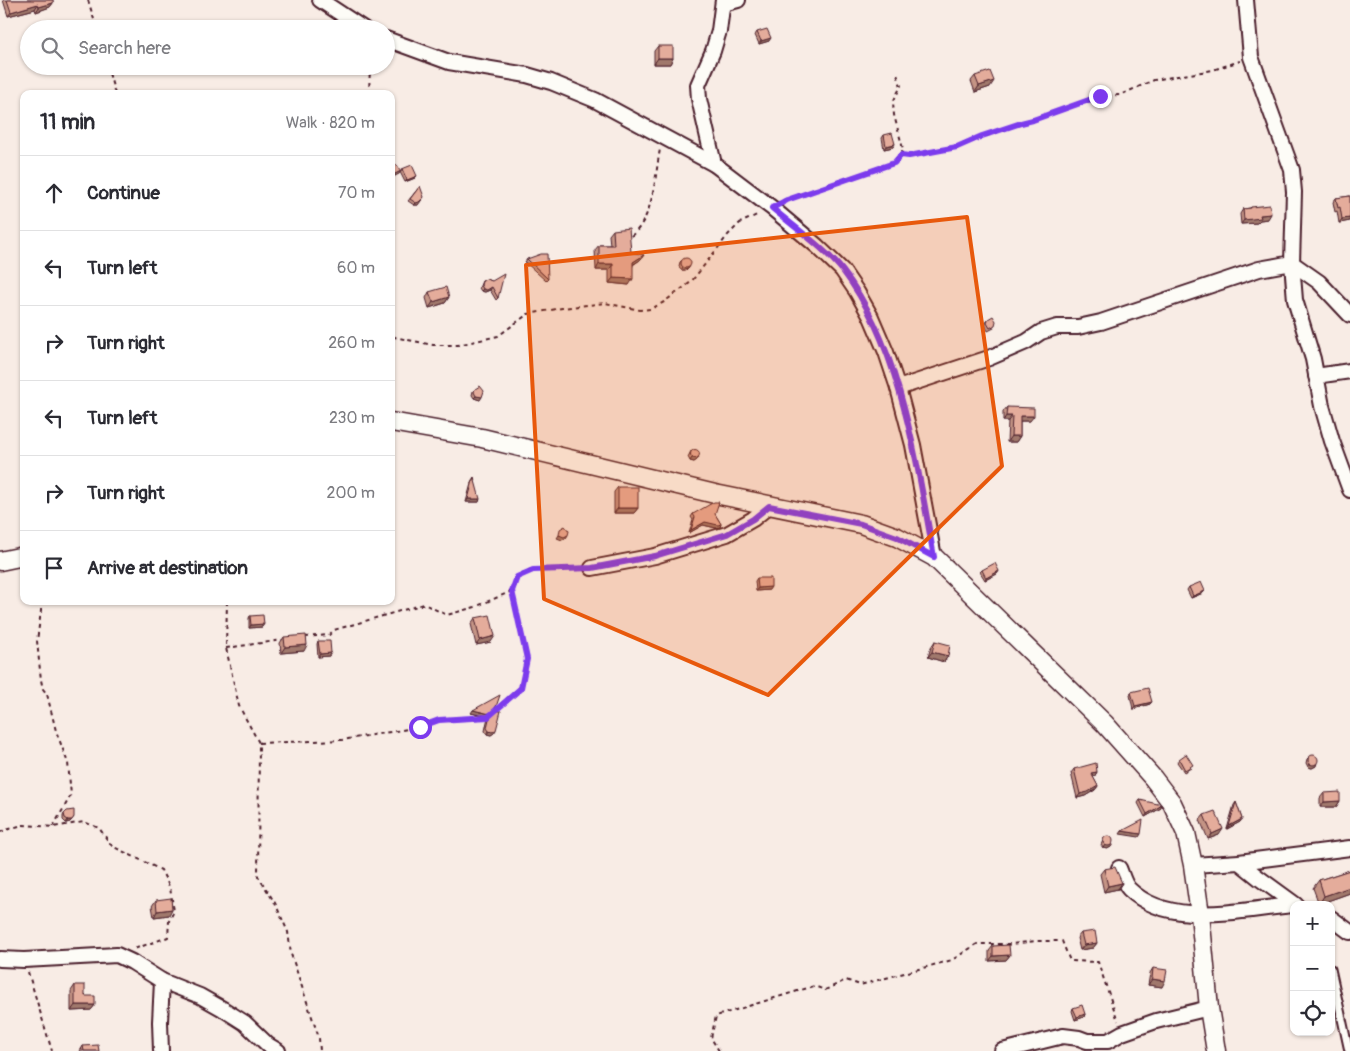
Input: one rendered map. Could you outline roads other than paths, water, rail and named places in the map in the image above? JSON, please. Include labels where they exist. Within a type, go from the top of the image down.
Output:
[{"type":"street","points":[[320,0],[350,20]]},
{"type":"street","points":[[714,164],[699,99],[698,85],[713,51],[719,31],[723,2],[738,0]]},
{"type":"street","points":[[1246,0],[1251,57],[1292,170],[1294,192],[1292,263],[1295,300],[1332,441],[1350,490]]},
{"type":"street","points":[[395,42],[449,62],[527,75],[551,82],[595,100],[714,164],[772,208],[817,246],[842,270],[857,292],[871,317],[886,352],[913,445],[934,557]]},
{"type":"street","points":[[898,388],[989,358],[1026,342],[1041,332],[1057,327],[1078,327],[1101,322],[1259,269],[1292,263],[1318,282],[1350,315]]},
{"type":"street","points":[[1316,376],[1350,371]]},
{"type":"street","points":[[395,423],[482,438],[769,506],[861,524],[897,537],[934,557],[1105,724],[1153,778],[1172,803],[1186,833],[1193,865],[1200,914],[1209,1008],[1216,1051]]},
{"type":"street","points":[[592,568],[655,556],[727,534],[753,519],[769,506]]},
{"type":"street","points":[[0,561],[20,557]]},
{"type":"street","points":[[1193,865],[1240,862],[1350,848]]},
{"type":"street","points":[[1240,862],[1290,901]]},
{"type":"street","points":[[1119,868],[1128,888],[1149,902],[1165,909],[1200,914],[1290,905]]},
{"type":"street","points":[[1335,921],[1350,932]]},
{"type":"street","points":[[0,960],[118,955],[162,981],[200,996],[223,1009],[245,1023],[268,1045],[278,1051]]},
{"type":"street","points":[[162,981],[162,1051]]},
{"type":"street","points":[[1002,1051],[1063,1036],[1098,1042],[1108,1041],[1122,1033],[1156,1021],[1209,1008]]},
{"type":"lane","points":[[1335,987],[1349,1051]]}]
